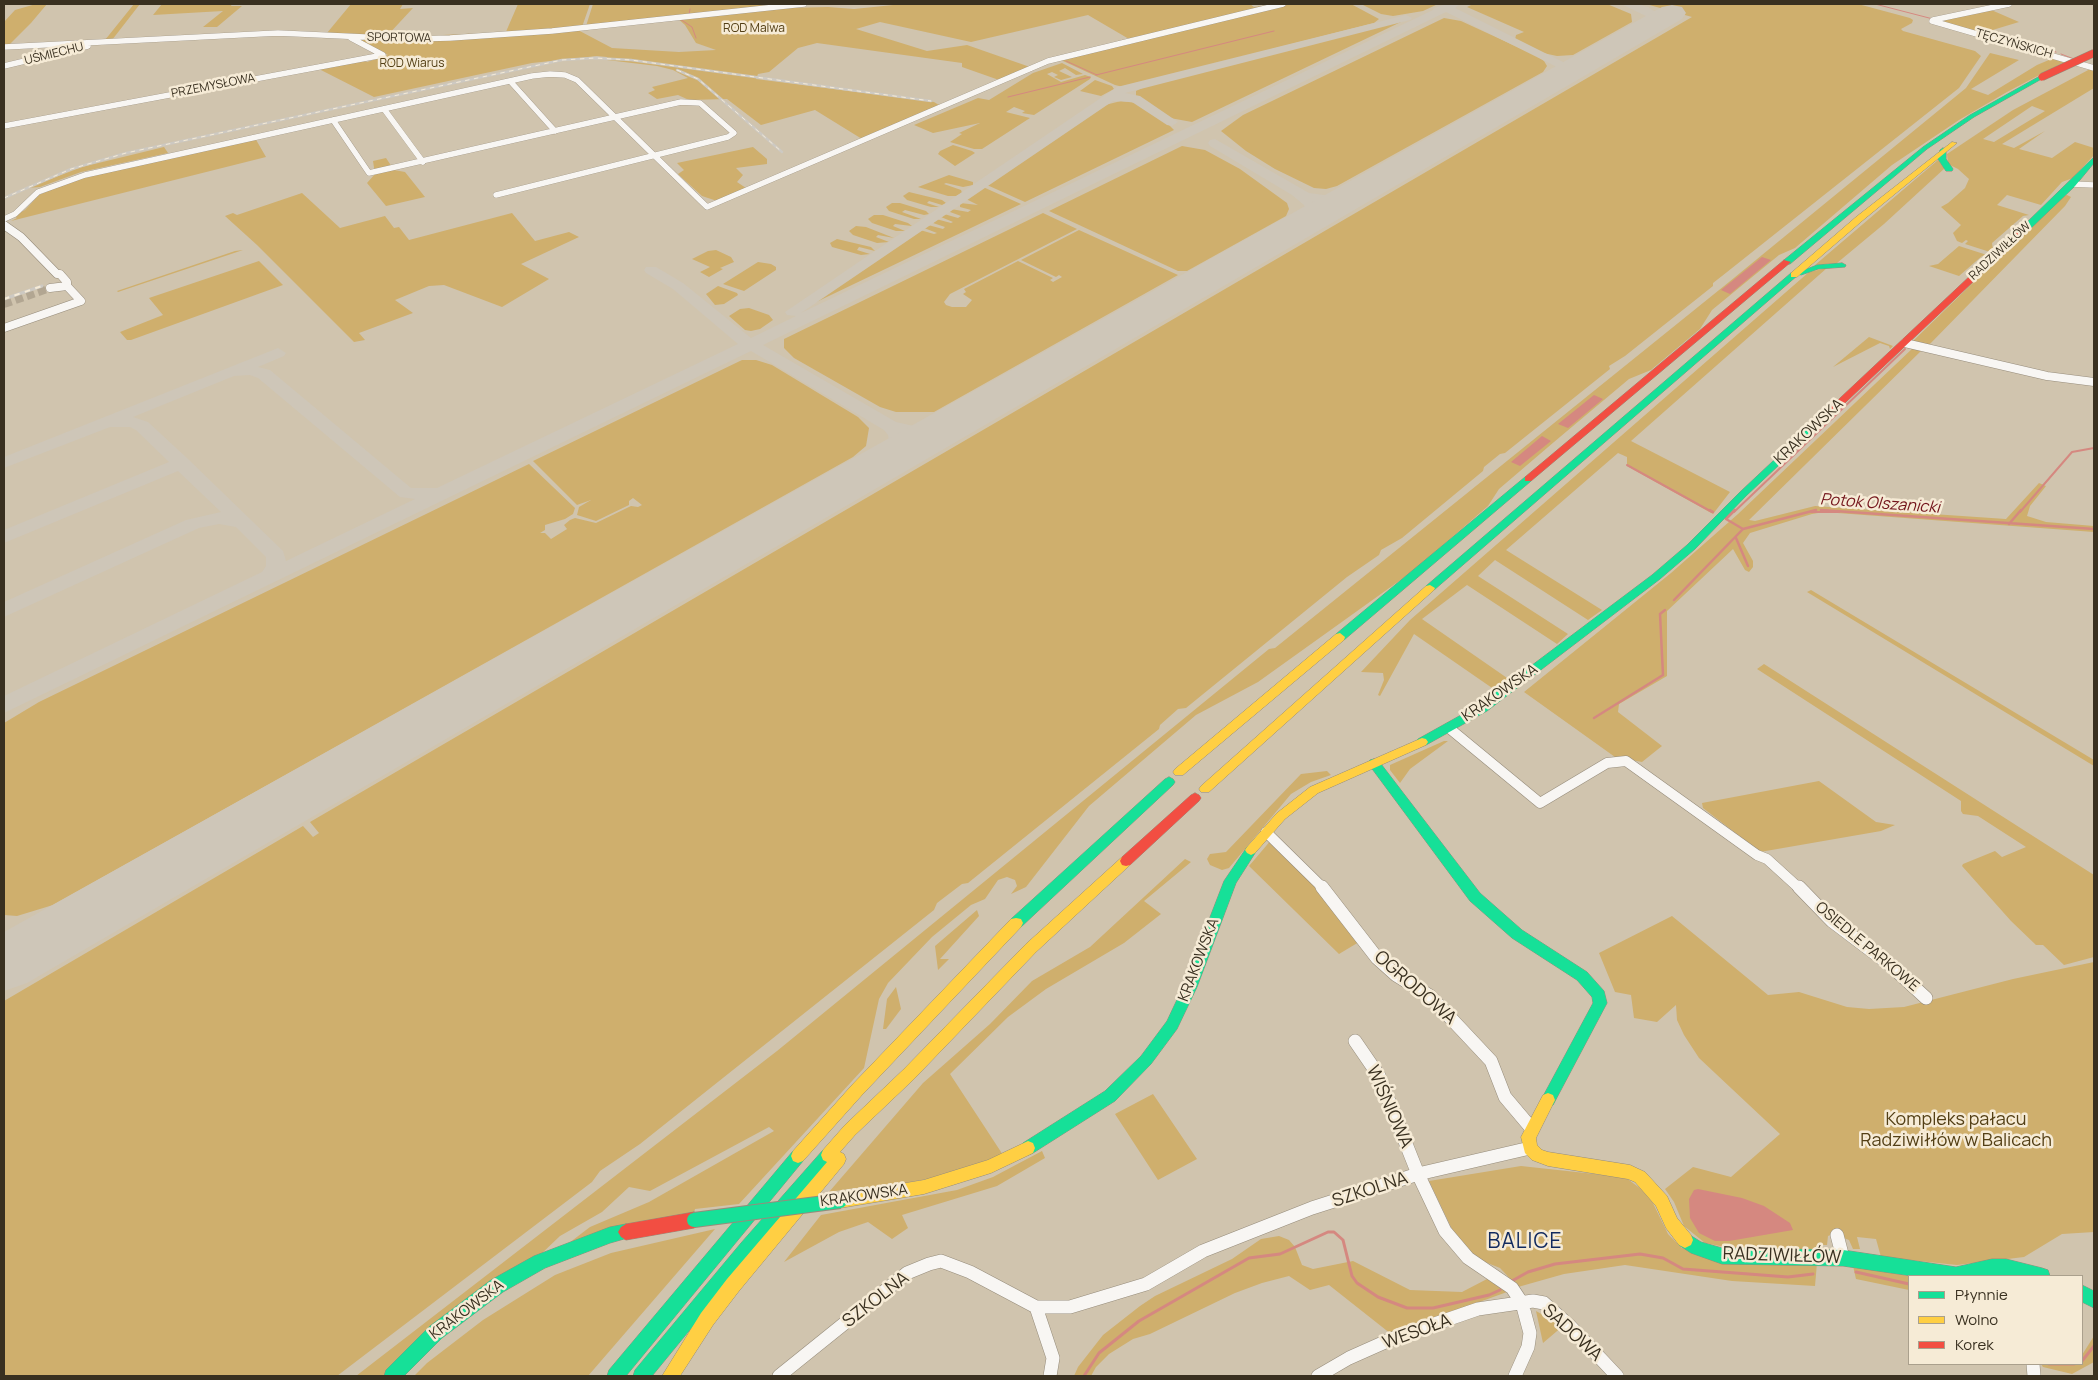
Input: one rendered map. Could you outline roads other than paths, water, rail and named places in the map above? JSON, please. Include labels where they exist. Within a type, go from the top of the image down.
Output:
[{"type":"main road","points":[[1179,772],[1925,148],[1972,116],[2042,77],[2094,53]]},
{"type":"main road","points":[[1205,789],[1416,600],[1943,150],[2007,107],[2094,63]]},
{"type":"main road","points":[[1943,150],[1942,159],[1949,168]]},
{"type":"main road","name":"RADZIWIŁŁÓW","points":[[1905,343],[2072,184],[2094,159]]},
{"type":"main road","points":[[1788,281],[1814,268],[1842,265]]},
{"type":"main road","name":"KRAKOWSKA","points":[[392,1376],[436,1332],[466,1308],[497,1286],[540,1262],[610,1235],[694,1220],[840,1201],[924,1187],[991,1166],[1048,1138],[1110,1096],[1146,1060],[1172,1025],[1190,987],[1230,881],[1266,832],[1304,796],[1449,728],[1498,698],[1668,566],[1905,343]]},
{"type":"main road","points":[[1374,763],[1475,897],[1517,934],[1582,976],[1599,995],[1600,1003],[1528,1137],[1530,1148]]},
{"type":"main road","points":[[615,1376],[769,1188],[857,1090],[1006,933],[1169,782]]},
{"type":"main road","points":[[641,1376],[850,1130],[909,1074],[1038,941],[1195,798]]},
{"type":"main road","points":[[670,1376],[707,1319],[733,1285],[909,1074]]},
{"type":"main road","name":"RADZIWIŁŁÓW","points":[[1530,1148],[1548,1159],[1630,1172],[1640,1177],[1662,1201],[1671,1223],[1680,1236],[1697,1248],[1722,1256],[1843,1258],[1951,1275]]},
{"type":"main road","name":"RADZIWIŁŁÓW","points":[[1961,1275],[1992,1267],[2006,1267],[2038,1275]]},
{"type":"main road","points":[[2083,1294],[2094,1300]]},
{"type":"street","name":"SPORTOWA","points":[[4,47],[278,33],[324,33],[352,37],[426,39],[504,35],[804,4]]},
{"type":"street","points":[[4,217],[18,210],[38,192],[74,177],[550,74],[571,77],[577,80],[707,207],[1048,61],[1283,4]]},
{"type":"street","name":"TĘCZYŃSKICH","points":[[2009,4],[1932,21],[2094,68]]},
{"type":"street","name":"PRZEMYSŁOWA","points":[[4,126],[383,55],[352,40],[352,37]]},
{"type":"street","name":"UŚMIECHU","points":[[4,66],[103,42]]},
{"type":"street","points":[[510,82],[555,131]]},
{"type":"street","points":[[333,120],[369,173],[671,103],[700,103],[734,133],[728,137],[580,168]]},
{"type":"street","points":[[384,109],[423,162]]},
{"type":"street","points":[[496,195],[652,153]]},
{"type":"street","points":[[2072,184],[2094,185]]},
{"type":"street","points":[[4,225],[31,246],[57,274],[60,274],[67,282],[67,286],[81,301],[4,328]]},
{"type":"street","points":[[57,274],[58,282],[51,287],[67,286]]},
{"type":"street","points":[[1905,343],[2047,376],[2094,382]]},
{"type":"street","name":"OSIEDLE PARKOWE","points":[[1449,728],[1540,803],[1606,763],[1619,760],[1626,761],[1757,855],[1763,857],[1803,892],[1832,921],[1889,964],[1926,998]]},
{"type":"street","name":"OGRODOWA","points":[[1266,832],[1333,899],[1377,958],[1396,975],[1430,996],[1491,1061],[1505,1097],[1532,1129]]},
{"type":"street","name":"WIŚNIOWA","points":[[1356,1041],[1379,1076],[1418,1174],[1452,1242],[1468,1258],[1512,1288],[1522,1302]]},
{"type":"street","name":"SZKOLNA","points":[[779,1376],[907,1273],[929,1264],[941,1261],[970,1272],[1036,1307],[1070,1307],[1125,1292],[1146,1284],[1203,1251],[1312,1208],[1418,1174],[1530,1148]]},
{"type":"street","points":[[1838,1235],[1843,1258]]},
{"type":"street","name":"SADOWA","points":[[1522,1302],[1534,1300],[1544,1303],[1570,1326],[1617,1376]]},
{"type":"street","points":[[1515,1376],[1528,1347],[1530,1333],[1522,1302]]},
{"type":"street","name":"WESOŁA","points":[[1318,1376],[1349,1358],[1394,1338],[1478,1309],[1522,1302]]},
{"type":"street","points":[[1036,1307],[1053,1358],[1050,1376]]},
{"type":"waterway","points":[[1284,5],[1290,4]]},
{"type":"waterway","points":[[1875,4],[1933,19]]},
{"type":"waterway","points":[[689,15],[690,9]]},
{"type":"waterway","points":[[680,19],[692,27],[696,38]]},
{"type":"waterway","points":[[1097,75],[1274,31]]},
{"type":"waterway","points":[[1997,37],[2056,52]]},
{"type":"waterway","points":[[2061,54],[2074,59]]},
{"type":"waterway","points":[[1066,61],[1097,75]]},
{"type":"waterway","points":[[1008,97],[1090,77]]},
{"type":"waterway","points":[[1734,512],[1905,349]]},
{"type":"waterway","points":[[2020,512],[2072,452],[2094,448]]},
{"type":"waterway","name":"Potok Olszanicki","points":[[1627,465],[1712,512]]},
{"type":"waterway","name":"Potok Olszanicki","points":[[1735,510],[1726,519],[1743,529]]},
{"type":"waterway","name":"Potok Olszanicki","points":[[1743,529],[1816,510]]},
{"type":"waterway","name":"Potok Olszanicki","points":[[1821,510],[2010,523]]},
{"type":"waterway","points":[[2010,523],[2021,510]]},
{"type":"waterway","name":"Potok Olszanicki","points":[[1811,512],[1839,512]]},
{"type":"waterway","points":[[2010,523],[2094,529]]},
{"type":"waterway","points":[[1674,600],[1743,529]]},
{"type":"waterway","points":[[1736,538],[1748,566]]},
{"type":"waterway","points":[[1594,718],[1663,675],[1660,614],[1665,610]]},
{"type":"waterway","points":[[1084,1376],[1099,1353],[1139,1321],[1249,1258],[1280,1254],[1328,1232],[1334,1232],[1343,1240],[1352,1276],[1357,1283],[1378,1297],[1407,1308],[1433,1308],[1489,1295],[1500,1290]]},
{"type":"waterway","points":[[1510,1282],[1528,1272],[1555,1264],[1640,1254],[1663,1258],[1683,1269],[1788,1277],[1813,1274]]},
{"type":"waterway","points":[[1856,1272],[1908,1284]]},
{"type":"waterway","points":[[2083,1360],[2094,1346]]},
{"type":"tunnel","points":[[4,304],[50,288]]},
{"type":"railway","points":[[4,198],[71,169],[126,153],[562,60],[595,58],[631,60],[931,101]]},
{"type":"railway","points":[[677,70],[698,79],[782,152]]},
{"type":"railway","points":[[4,299],[42,286]]},
{"type":"district","name":"BALICE","points":[[1525,1242]]},
{"type":"park label","name":"ROD Malwa","points":[[754,29]]},
{"type":"park label","name":"ROD Wiarus","points":[[412,64]]},
{"type":"park label","name":"Kompleks pałacu Radziwiłłów w Balicach","points":[[1956,1130]]}]
